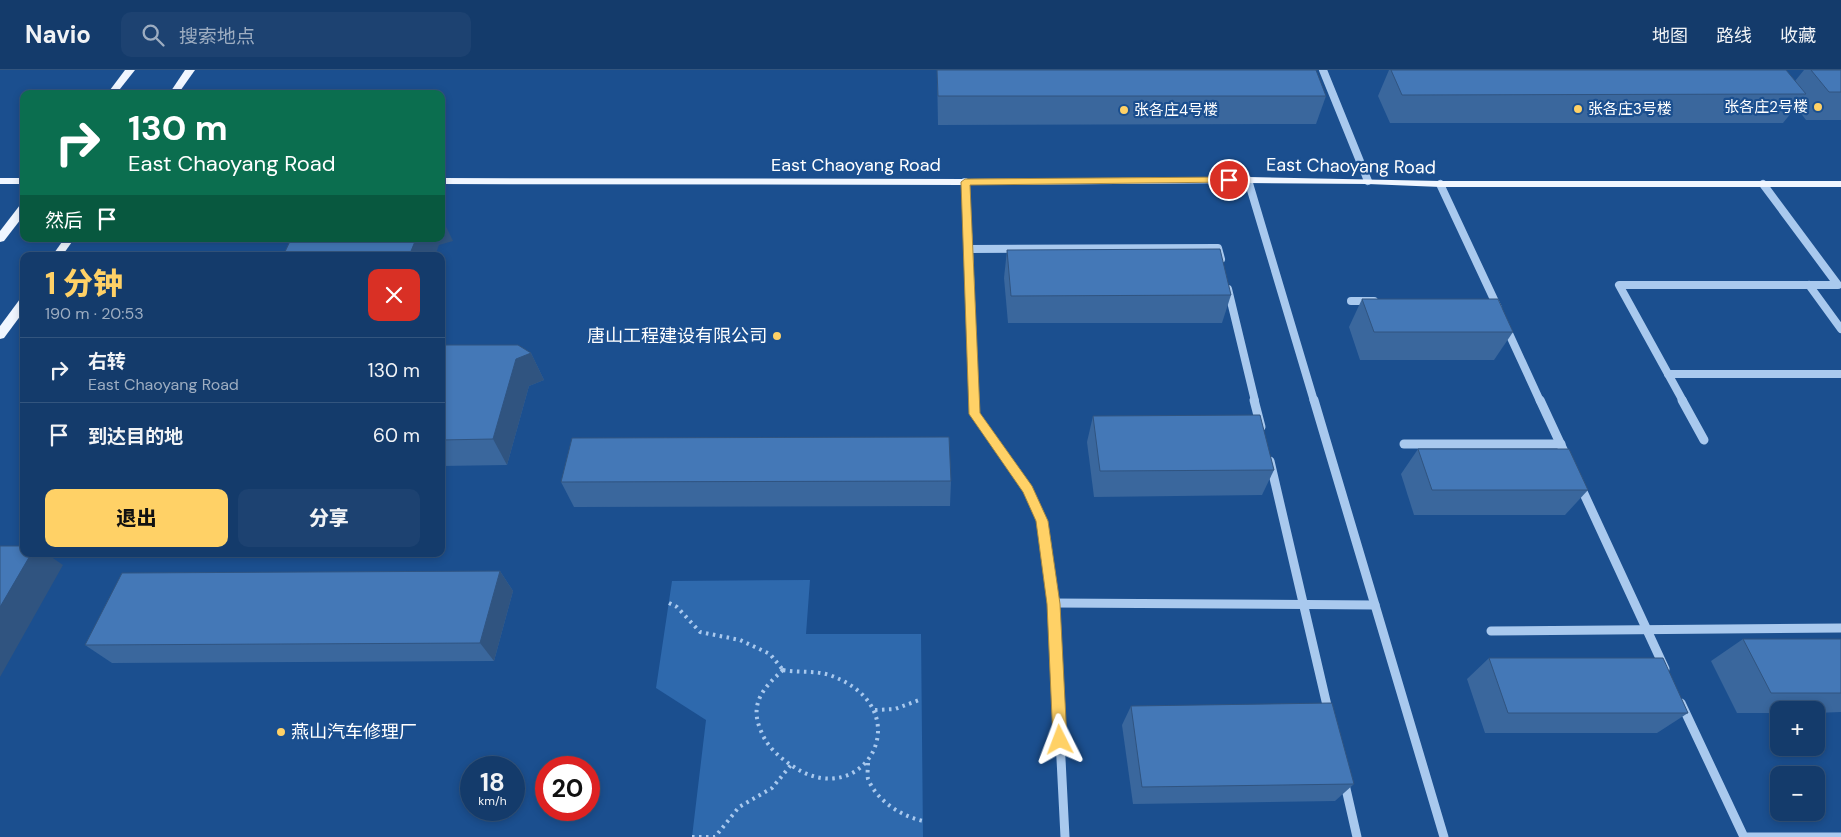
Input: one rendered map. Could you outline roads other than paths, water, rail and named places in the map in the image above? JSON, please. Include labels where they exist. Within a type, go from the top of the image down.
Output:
[{"type":"main road","points":[[114,90],[130,70]]},
{"type":"main road","points":[[176,90],[190,70]]},
{"type":"main road","points":[[0,180],[20,180]]},
{"type":"main road","name":"East Chaoyang Road","points":[[445,181],[965,182],[1248,180],[1440,184],[1841,184]]},
{"type":"main road","points":[[0,238],[20,212]]},
{"type":"main road","points":[[0,335],[20,308]]},
{"type":"street","points":[[1323,70],[1368,181]]},
{"type":"street","points":[[1248,180],[1444,837]]},
{"type":"street","points":[[965,182],[975,414],[1028,490],[1042,521],[1053,604],[1064,837]]},
{"type":"street","points":[[1440,184],[1489,301],[1561,444],[1668,674]]},
{"type":"street","points":[[1704,440],[1619,285],[1838,285],[1762,184]]},
{"type":"street","points":[[969,249],[1218,248],[1223,268]]},
{"type":"street","points":[[1225,277],[1265,441]]},
{"type":"street","points":[[1809,285],[1841,329]]},
{"type":"street","points":[[1352,301],[1380,301]]},
{"type":"street","points":[[1668,374],[1841,374]]},
{"type":"street","points":[[1404,444],[1561,444]]},
{"type":"street","points":[[1267,451],[1331,721]]},
{"type":"street","points":[[1053,604],[1376,605]]},
{"type":"street","points":[[1491,631],[1841,628]]},
{"type":"street","points":[[1676,692],[1744,837],[1841,837]]},
{"type":"street","points":[[1342,769],[1357,837]]},
{"type":"place","name":"张各庄2号楼","points":[[1818,107]]},
{"type":"place","name":"张各庄3号楼","points":[[1578,109]]},
{"type":"place","name":"张各庄4号楼","points":[[1124,110]]},
{"type":"place","name":"唐山工程建设有限公司","points":[[777,336]]},
{"type":"place","name":"燕山汽车修理厂","points":[[281,732]]}]
